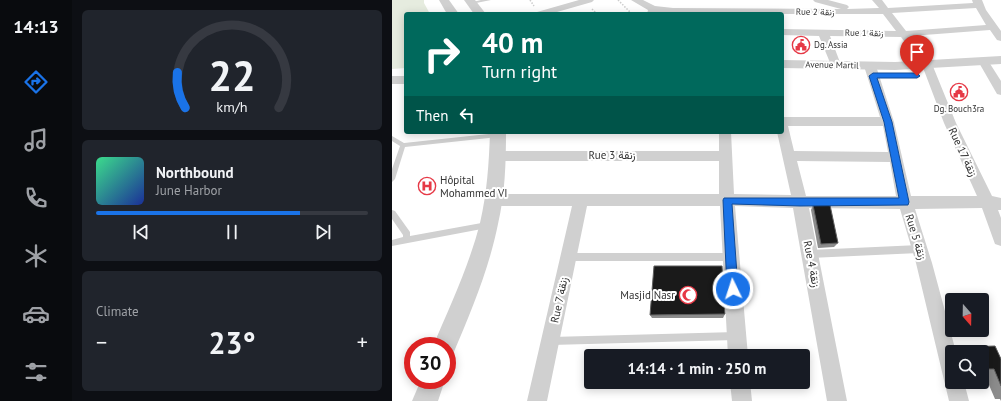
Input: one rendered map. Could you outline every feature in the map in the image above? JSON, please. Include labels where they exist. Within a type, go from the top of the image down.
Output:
[{"type":"street","points":[[444,0],[453,12]]},
{"type":"street","points":[[547,12],[589,0]]},
{"type":"street","points":[[636,0],[652,11]]},
{"type":"street","points":[[703,0],[714,12]]},
{"type":"street","points":[[741,0],[752,11]]},
{"type":"street","points":[[818,0],[839,5],[853,12]]},
{"type":"street","name":"Rue 17 زنقة","points":[[877,0],[887,11],[929,70],[950,123],[994,203],[1001,239]]},
{"type":"street","points":[[938,0],[957,6]]},
{"type":"street","points":[[470,2],[478,12]]},
{"type":"street","points":[[977,2],[1001,38]]},
{"type":"street","name":"Rue 2 زنقة","points":[[734,12],[887,11],[957,6],[977,2]]},
{"type":"street","name":"Rue 2 زنقة","points":[[652,11],[692,12]]},
{"type":"street","name":"Rue 1 زنقة","points":[[784,32],[904,34],[993,27]]},
{"type":"street","points":[[823,32],[836,65]]},
{"type":"street","name":"Avenue Martil","points":[[784,75],[872,70],[991,68],[1001,60]]},
{"type":"street","name":"Avenue Martil","points":[[784,64],[836,65],[872,70]]},
{"type":"street","points":[[991,68],[1001,91]]},
{"type":"street","name":"Rue 5 زنقة","points":[[872,70],[888,122],[905,202],[920,249],[945,347]]},
{"type":"street","points":[[392,80],[404,80]]},
{"type":"street","points":[[784,121],[888,122]]},
{"type":"street","points":[[448,337],[481,253],[489,224],[498,156],[498,134]]},
{"type":"street","points":[[725,134],[727,200],[737,349]]},
{"type":"street","name":"Rue 4 زنقة","points":[[784,134],[800,203],[837,401]]},
{"type":"street","name":"Rue 3 زنقة","points":[[498,156],[726,156]]},
{"type":"street","points":[[789,156],[896,157]]},
{"type":"street","points":[[493,200],[727,200],[800,203],[994,203]]},
{"type":"street","name":"Rue 7 زنقة","points":[[538,401],[581,200]]},
{"type":"street","points":[[425,401],[430,389]]},
{"type":"street","points":[[741,389],[742,401]]},
{"type":"street","points":[[956,389],[959,401]]},
{"type":"lane","points":[[470,2],[489,0]]},
{"type":"lane","points":[[392,138],[403,146],[498,134]]},
{"type":"lane","points":[[392,179],[403,146]]},
{"type":"lane","points":[[392,213],[407,234],[406,240]]},
{"type":"lane","points":[[392,243],[489,224]]},
{"type":"lane","points":[[810,254],[920,249]]},
{"type":"lane","points":[[569,257],[731,257]]},
{"type":"lane","points":[[550,341],[736,336]]},
{"type":"path","points":[[618,0],[630,12]]},
{"type":"shaded area","points":[[392,0],[424,0],[429,12],[404,12],[404,68],[392,69]]},
{"type":"building","points":[[813,205],[830,205],[838,243],[821,244]]},
{"type":"building","name":"Masjid Nasr","points":[[654,266],[722,266],[725,314],[650,315]]},
{"type":"building","points":[[989,346],[995,346],[1001,359],[1001,386],[994,369],[989,369]]},
{"type":"place","name":"Dg. Assia","points":[[801,45]]},
{"type":"place","name":"Dg. Bouch3ra","points":[[959,92]]},
{"type":"place","name":"Hôpital Mohammed VI","points":[[427,186]]},
{"type":"place","name":"Masjid Nasr","points":[[688,295]]},
{"type":"route","points":[[733,289],[727,200],[800,203],[905,202],[888,122],[873,76],[917,76]]}]
